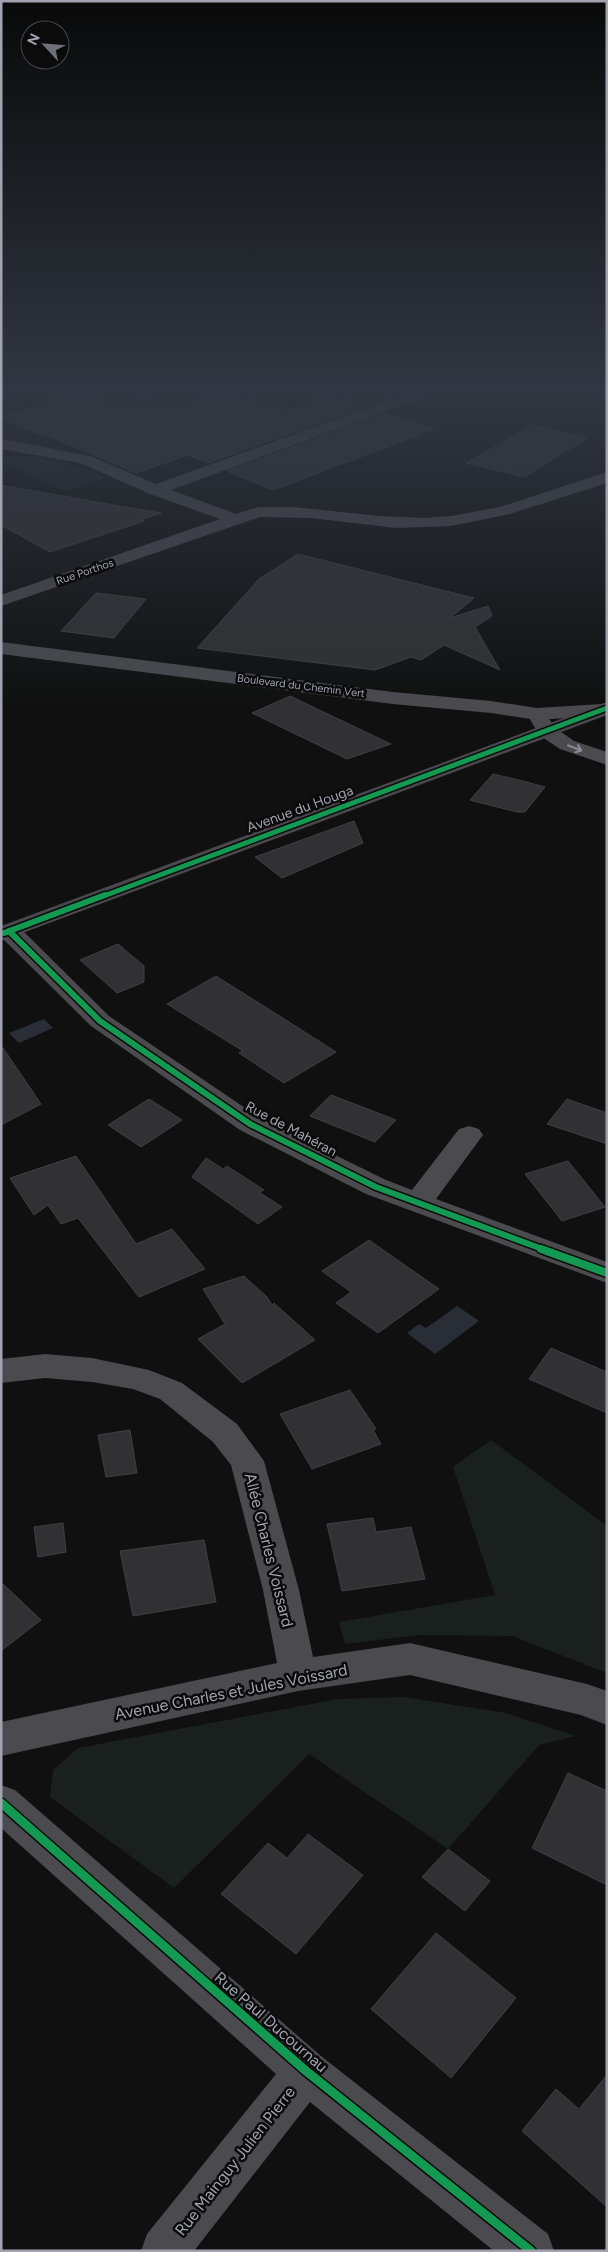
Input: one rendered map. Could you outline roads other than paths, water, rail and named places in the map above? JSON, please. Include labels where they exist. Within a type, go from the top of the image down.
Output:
[{"type":"main road","name":"Avenue du Houga","points":[[5,932],[542,722],[605,710]]},
{"type":"street","points":[[175,497],[237,520]]},
{"type":"street","name":"Rue Porthos","points":[[1,601],[258,512],[275,510],[397,523],[454,521],[513,509],[548,497]]},
{"type":"street","name":"Boulevard du Chemin Vert","points":[[1,648],[384,696],[491,707],[542,722]]},
{"type":"street","points":[[542,722],[567,745],[607,759]]},
{"type":"street","name":"Rue de Mahéran","points":[[5,932],[100,1021],[250,1124],[376,1186],[607,1273]]},
{"type":"street","points":[[417,1203],[469,1135]]},
{"type":"street","name":"Allée Charles Voissard","points":[[1,1371],[45,1366],[92,1370],[138,1378],[170,1391],[199,1411],[225,1433],[247,1461],[281,1590],[298,1675]]},
{"type":"street","name":"Avenue Charles et Jules Voissard","points":[[1,1739],[298,1675],[410,1659],[587,1700],[607,1709]]},
{"type":"street","name":"Rue Paul Ducournau","points":[[1,1803],[306,2071],[531,2251]]},
{"type":"street","name":"Rue Mainguy Julien Pierre","points":[[164,2251],[306,2071]]}]
